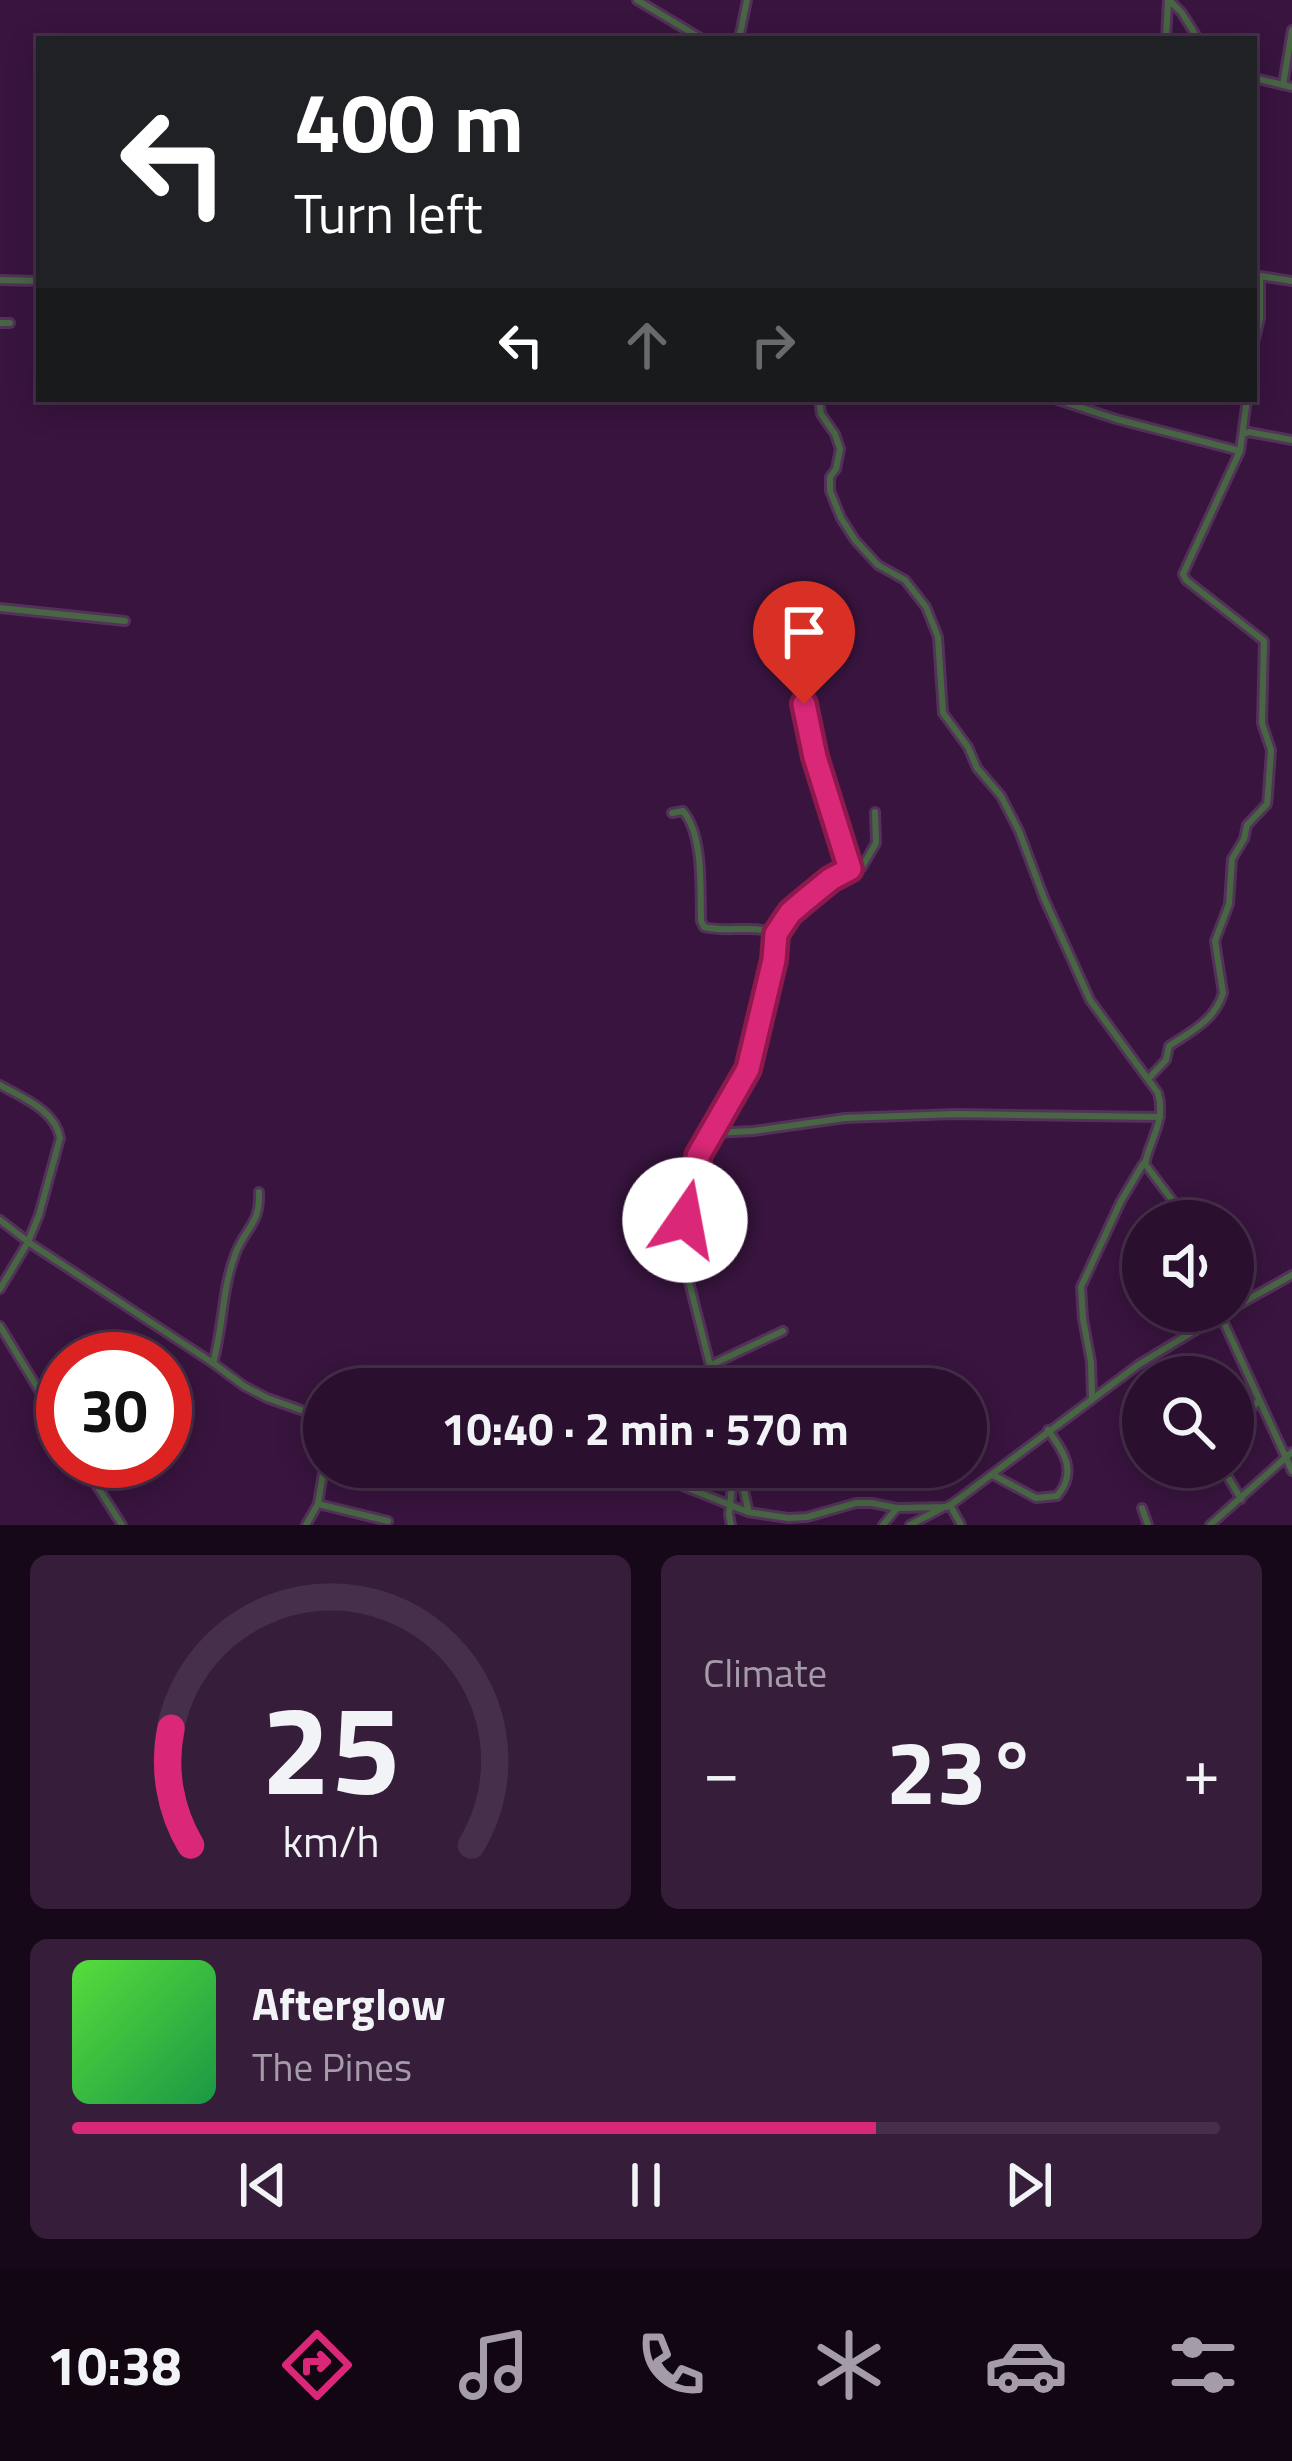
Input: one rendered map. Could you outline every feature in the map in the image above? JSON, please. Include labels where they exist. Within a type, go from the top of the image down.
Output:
[{"type":"street","points":[[638,0],[697,36]]},
{"type":"street","points":[[740,36],[747,0]]},
{"type":"street","points":[[1166,36],[1168,0]]},
{"type":"street","points":[[1168,0],[1196,36]]},
{"type":"street","points":[[1257,79],[1288,86],[1292,30]]},
{"type":"street","points":[[1257,331],[1260,276],[1292,281]]},
{"type":"street","points":[[0,280],[36,281]]},
{"type":"street","points":[[0,323],[10,323]]},
{"type":"street","points":[[819,402],[840,448],[830,490],[841,518],[878,565],[905,580],[926,607],[938,637],[943,713],[977,768],[1001,796],[1019,831],[1090,1000],[1149,1078],[1161,1102],[1155,1139],[1081,1287],[1092,1397]]},
{"type":"street","points":[[1064,402],[1240,452]]},
{"type":"street","points":[[1149,1078],[1166,1060],[1169,1046],[1210,1017],[1221,1000],[1215,941],[1229,904],[1232,859],[1247,825],[1267,804],[1271,765],[1262,723],[1264,641],[1184,574],[1240,452],[1246,402]]},
{"type":"street","points":[[1243,434],[1292,440]]},
{"type":"street","points":[[0,608],[125,621]]},
{"type":"street","points":[[804,704],[815,757],[850,869]]},
{"type":"street","points":[[672,813],[686,812],[697,841],[704,927],[776,934]]},
{"type":"street","points":[[783,1331],[712,1366],[685,1266],[686,1209],[698,1180],[698,1156],[748,1069],[776,934],[790,913],[831,879],[862,867],[876,843],[875,812]]},
{"type":"street","points":[[0,1085],[50,1116],[60,1138],[39,1215],[0,1289]]},
{"type":"street","points":[[712,1133],[845,1118],[955,1114],[1160,1118]]},
{"type":"street","points":[[1144,1161],[1173,1200]]},
{"type":"street","points":[[213,1363],[235,1255],[260,1208],[259,1192]]},
{"type":"street","points":[[0,1220],[244,1386],[303,1411]]},
{"type":"street","points":[[1254,1296],[1292,1275]]},
{"type":"street","points":[[0,1326],[36,1385]]},
{"type":"street","points":[[910,1525],[948,1506],[1092,1397],[1192,1332]]},
{"type":"street","points":[[1233,1332],[1292,1471]]},
{"type":"street","points":[[1254,1405],[1259,1401]]},
{"type":"street","points":[[993,1475],[1036,1498],[1057,1496],[1069,1468],[1048,1430]]},
{"type":"street","points":[[1210,1525],[1292,1452]]},
{"type":"street","points":[[98,1488],[122,1525]]},
{"type":"street","points":[[306,1525],[321,1488]]},
{"type":"street","points":[[688,1488],[748,1512],[788,1518],[856,1503],[897,1508],[948,1506]]},
{"type":"street","points":[[731,1525],[732,1488]]},
{"type":"street","points":[[743,1488],[748,1512]]},
{"type":"street","points":[[1234,1488],[1240,1499]]},
{"type":"street","points":[[318,1504],[388,1521]]},
{"type":"street","points":[[948,1506],[961,1525]]},
{"type":"street","points":[[884,1525],[897,1508]]},
{"type":"street","points":[[1142,1508],[1148,1525]]},
{"type":"route","points":[[685,1220],[697,1185],[698,1156],[748,1069],[776,934],[790,913],[850,869],[815,757],[804,704]]}]
